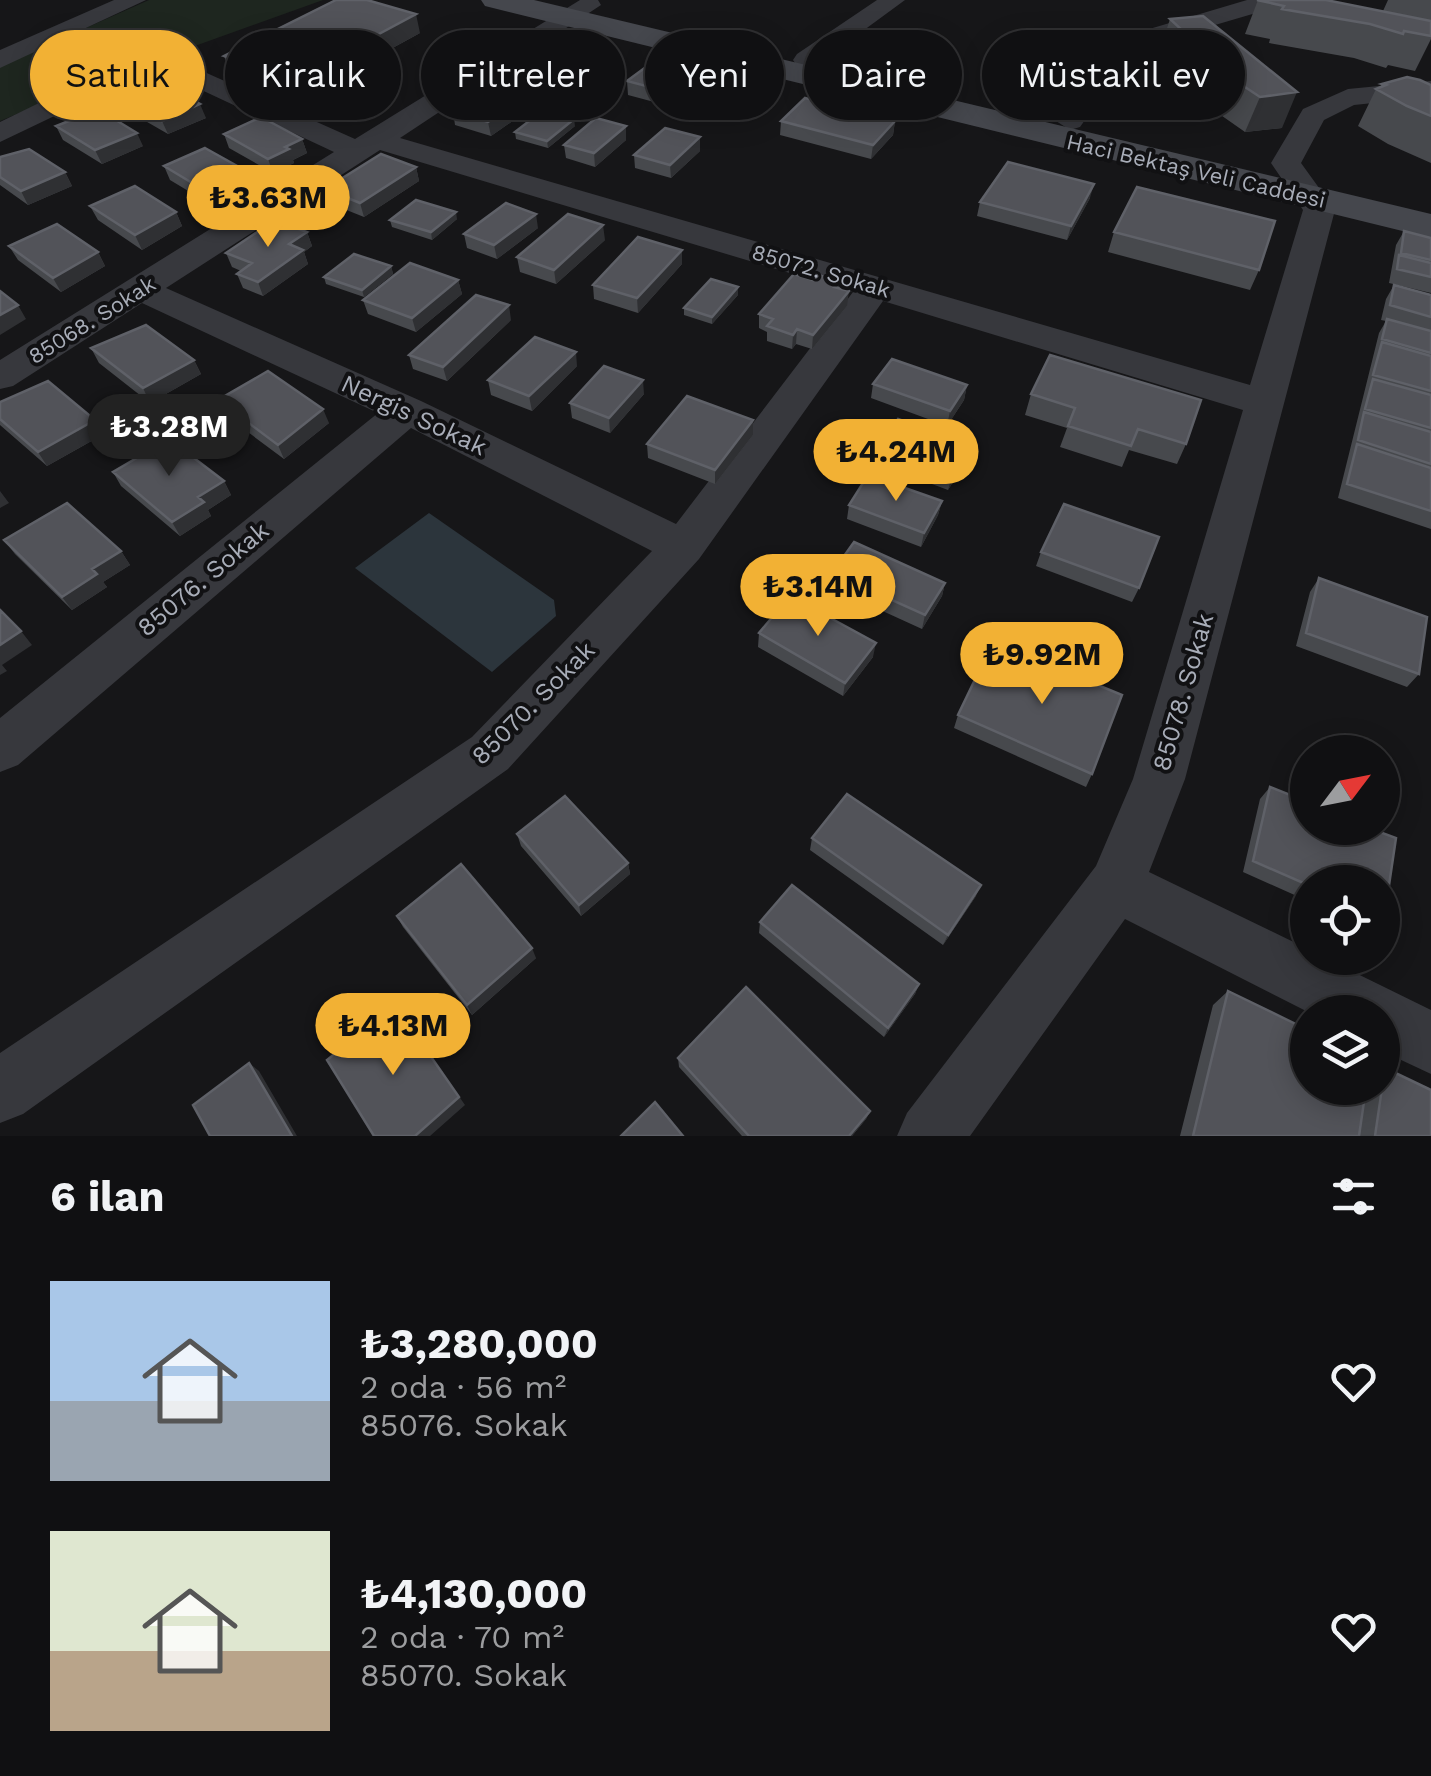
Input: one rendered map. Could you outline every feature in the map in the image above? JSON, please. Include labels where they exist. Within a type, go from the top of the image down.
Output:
[{"type":"main road","name":"Haci Bektaş Veli Caddesi","points":[[496,0],[575,8],[804,60]]},
{"type":"main road","name":"Haci Bektaş Veli Caddesi","points":[[575,8],[1299,185],[1431,203]]},
{"type":"main road","name":"Haci Bektaş Veli Caddesi","points":[[962,96],[1070,121],[1431,226]]},
{"type":"street","points":[[68,30],[134,0]]},
{"type":"street","points":[[850,30],[893,0]]},
{"type":"street","points":[[1070,121],[1118,55],[1174,29],[1274,0]]},
{"type":"street","name":"85068. Sokak","points":[[0,376],[367,146],[575,8]]},
{"type":"street","points":[[18,26],[31,30]]},
{"type":"street","points":[[0,60],[30,47]]},
{"type":"street","name":"85072. Sokak","points":[[0,133],[127,72],[164,62],[367,146],[876,286],[1266,402]]},
{"type":"street","points":[[1299,185],[1286,163],[1314,115],[1348,97],[1431,89]]},
{"type":"street","name":"85078. Sokak","points":[[930,1136],[1116,886],[1159,779],[1320,210],[1299,185]]},
{"type":"street","name":"85070. Sokak","points":[[0,1092],[490,753],[682,547],[876,286]]},
{"type":"street","name":"Nergis Sokak","points":[[141,290],[407,410],[682,547]]},
{"type":"street","name":"85076. Sokak","points":[[0,749],[407,410]]},
{"type":"street","points":[[1116,886],[1337,995]]},
{"type":"street","points":[[1400,1027],[1431,1043]]},
{"type":"shaded area","points":[[149,0],[323,0],[239,30],[225,30],[225,35],[205,42],[205,30],[81,30]]},
{"type":"shaded area","points":[[30,53],[30,108],[0,121],[0,66]]},
{"type":"shaded area","points":[[429,513],[554,600],[556,616],[492,672],[355,568]]},
{"type":"building","points":[[336,0],[367,0],[416,14],[386,30],[276,30]]},
{"type":"building","points":[[1257,0],[1326,0],[1431,21],[1431,36],[1404,31],[1403,34],[1370,24],[1282,9],[1284,6]]},
{"type":"building","points":[[1203,16],[1220,30],[1182,30],[1170,19]]},
{"type":"building","points":[[1245,50],[1297,92],[1260,97],[1245,87]]},
{"type":"building","points":[[645,68],[645,86],[627,81]]},
{"type":"building","points":[[1407,77],[1431,85],[1431,116],[1376,89]]},
{"type":"building","points":[[804,99],[804,120],[895,121],[873,145],[781,121]]},
{"type":"building","points":[[71,120],[116,120],[137,133],[95,150],[56,126]]},
{"type":"building","points":[[254,120],[267,120],[302,139],[268,159],[224,134]]},
{"type":"building","points":[[530,120],[573,120],[547,141],[515,132]]},
{"type":"building","points":[[594,120],[626,126],[594,153],[564,145]]},
{"type":"building","points":[[665,128],[700,137],[670,165],[634,155]]},
{"type":"building","points":[[205,148],[246,171],[209,193],[164,166]]},
{"type":"building","points":[[29,149],[65,172],[21,191],[0,177],[0,157]]},
{"type":"building","points":[[381,154],[416,167],[360,203],[325,189]]},
{"type":"building","points":[[1008,162],[1094,184],[1071,226],[980,202]]},
{"type":"building","points":[[135,186],[176,212],[135,235],[90,206]]},
{"type":"building","points":[[1137,187],[1275,221],[1259,270],[1114,232]]},
{"type":"building","points":[[416,200],[456,212],[431,232],[390,220]]},
{"type":"building","points":[[506,203],[536,214],[494,245],[464,234]]},
{"type":"building","points":[[568,214],[603,225],[554,270],[517,257]]},
{"type":"building","points":[[275,220],[307,232],[289,244],[303,250],[258,282],[237,274],[252,263],[226,253]]},
{"type":"building","points":[[57,224],[98,252],[53,278],[9,246]]},
{"type":"building","points":[[1404,231],[1431,238],[1431,260],[1401,253]]},
{"type":"building","points":[[638,237],[682,250],[637,298],[593,285]]},
{"type":"building","points":[[354,254],[391,266],[362,290],[324,277]]},
{"type":"building","points":[[1399,255],[1431,263],[1431,277],[1397,269]]},
{"type":"building","points":[[410,263],[458,280],[412,318],[363,300]]},
{"type":"building","points":[[794,274],[838,281],[834,287],[849,291],[813,335],[797,329],[793,335],[767,326],[773,319],[759,314]]},
{"type":"building","points":[[711,279],[738,287],[712,317],[684,308]]},
{"type":"building","points":[[1394,285],[1431,295],[1431,317],[1390,305]]},
{"type":"building","points":[[0,291],[18,305],[0,315]]},
{"type":"building","points":[[476,295],[509,305],[443,367],[409,355]]},
{"type":"building","points":[[1387,319],[1431,331],[1431,353],[1382,339]]},
{"type":"building","points":[[146,325],[194,360],[143,388],[91,348]]},
{"type":"building","points":[[535,337],[576,352],[529,396],[488,380]]},
{"type":"building","points":[[1382,342],[1431,356],[1431,391],[1373,375]]},
{"type":"building","points":[[1050,355],[1201,400],[1186,444],[1138,429],[1131,446],[1068,426],[1075,408],[1031,394]]},
{"type":"building","points":[[892,359],[967,385],[950,411],[873,384]]},
{"type":"building","points":[[604,366],[643,380],[609,418],[570,403]]},
{"type":"building","points":[[268,371],[323,409],[278,445],[218,400]]},
{"type":"building","points":[[1373,379],[1431,395],[1431,428],[1365,409]]},
{"type":"building","points":[[48,381],[95,420],[38,452],[0,419],[0,402]]},
{"type":"building","points":[[687,396],[753,420],[715,470],[647,444]]},
{"type":"building","points":[[1364,412],[1431,432],[1431,464],[1358,440]]},
{"type":"building","points":[[898,419],[971,445],[952,476],[878,449]]},
{"type":"building","points":[[169,439],[224,481],[198,497],[204,502],[172,522],[113,472]]},
{"type":"building","points":[[1357,444],[1431,468],[1431,511],[1347,484]]},
{"type":"building","points":[[868,475],[942,501],[924,533],[849,505]]},
{"type":"building","points":[[67,503],[121,551],[92,569],[97,574],[62,597],[4,540]]},
{"type":"building","points":[[1064,504],[1159,537],[1139,588],[1041,552]]},
{"type":"building","points":[[854,542],[945,583],[925,615],[832,573]]},
{"type":"building","points":[[1319,578],[1427,617],[1419,674],[1306,633]]},
{"type":"building","points":[[790,596],[876,643],[845,683],[759,633]]},
{"type":"building","points":[[0,610],[21,631],[0,645]]},
{"type":"building","points":[[993,642],[1122,695],[1092,774],[958,715]]},
{"type":"building","points":[[1270,787],[1290,795],[1290,845],[1395,845],[1392,865],[1290,865],[1290,877],[1253,861]]},
{"type":"building","points":[[847,794],[981,885],[948,935],[812,838]]},
{"type":"building","points":[[565,796],[628,863],[579,905],[517,834]]},
{"type":"building","points":[[461,864],[532,948],[467,1005],[397,916]]},
{"type":"building","points":[[792,885],[919,984],[888,1028],[760,922]]},
{"type":"building","points":[[746,987],[870,1111],[849,1136],[749,1136],[678,1058]]},
{"type":"building","points":[[1228,991],[1290,1021],[1290,1105],[1364,1105],[1359,1136],[1193,1136]]},
{"type":"building","points":[[395,1005],[459,1097],[415,1136],[374,1136],[327,1060]]},
{"type":"building","points":[[249,1063],[292,1136],[210,1136],[193,1105]]},
{"type":"building","points":[[1400,1075],[1431,1090],[1431,1136],[1375,1136],[1380,1105],[1400,1105]]},
{"type":"building","points":[[655,1102],[683,1136],[621,1136]]}]
